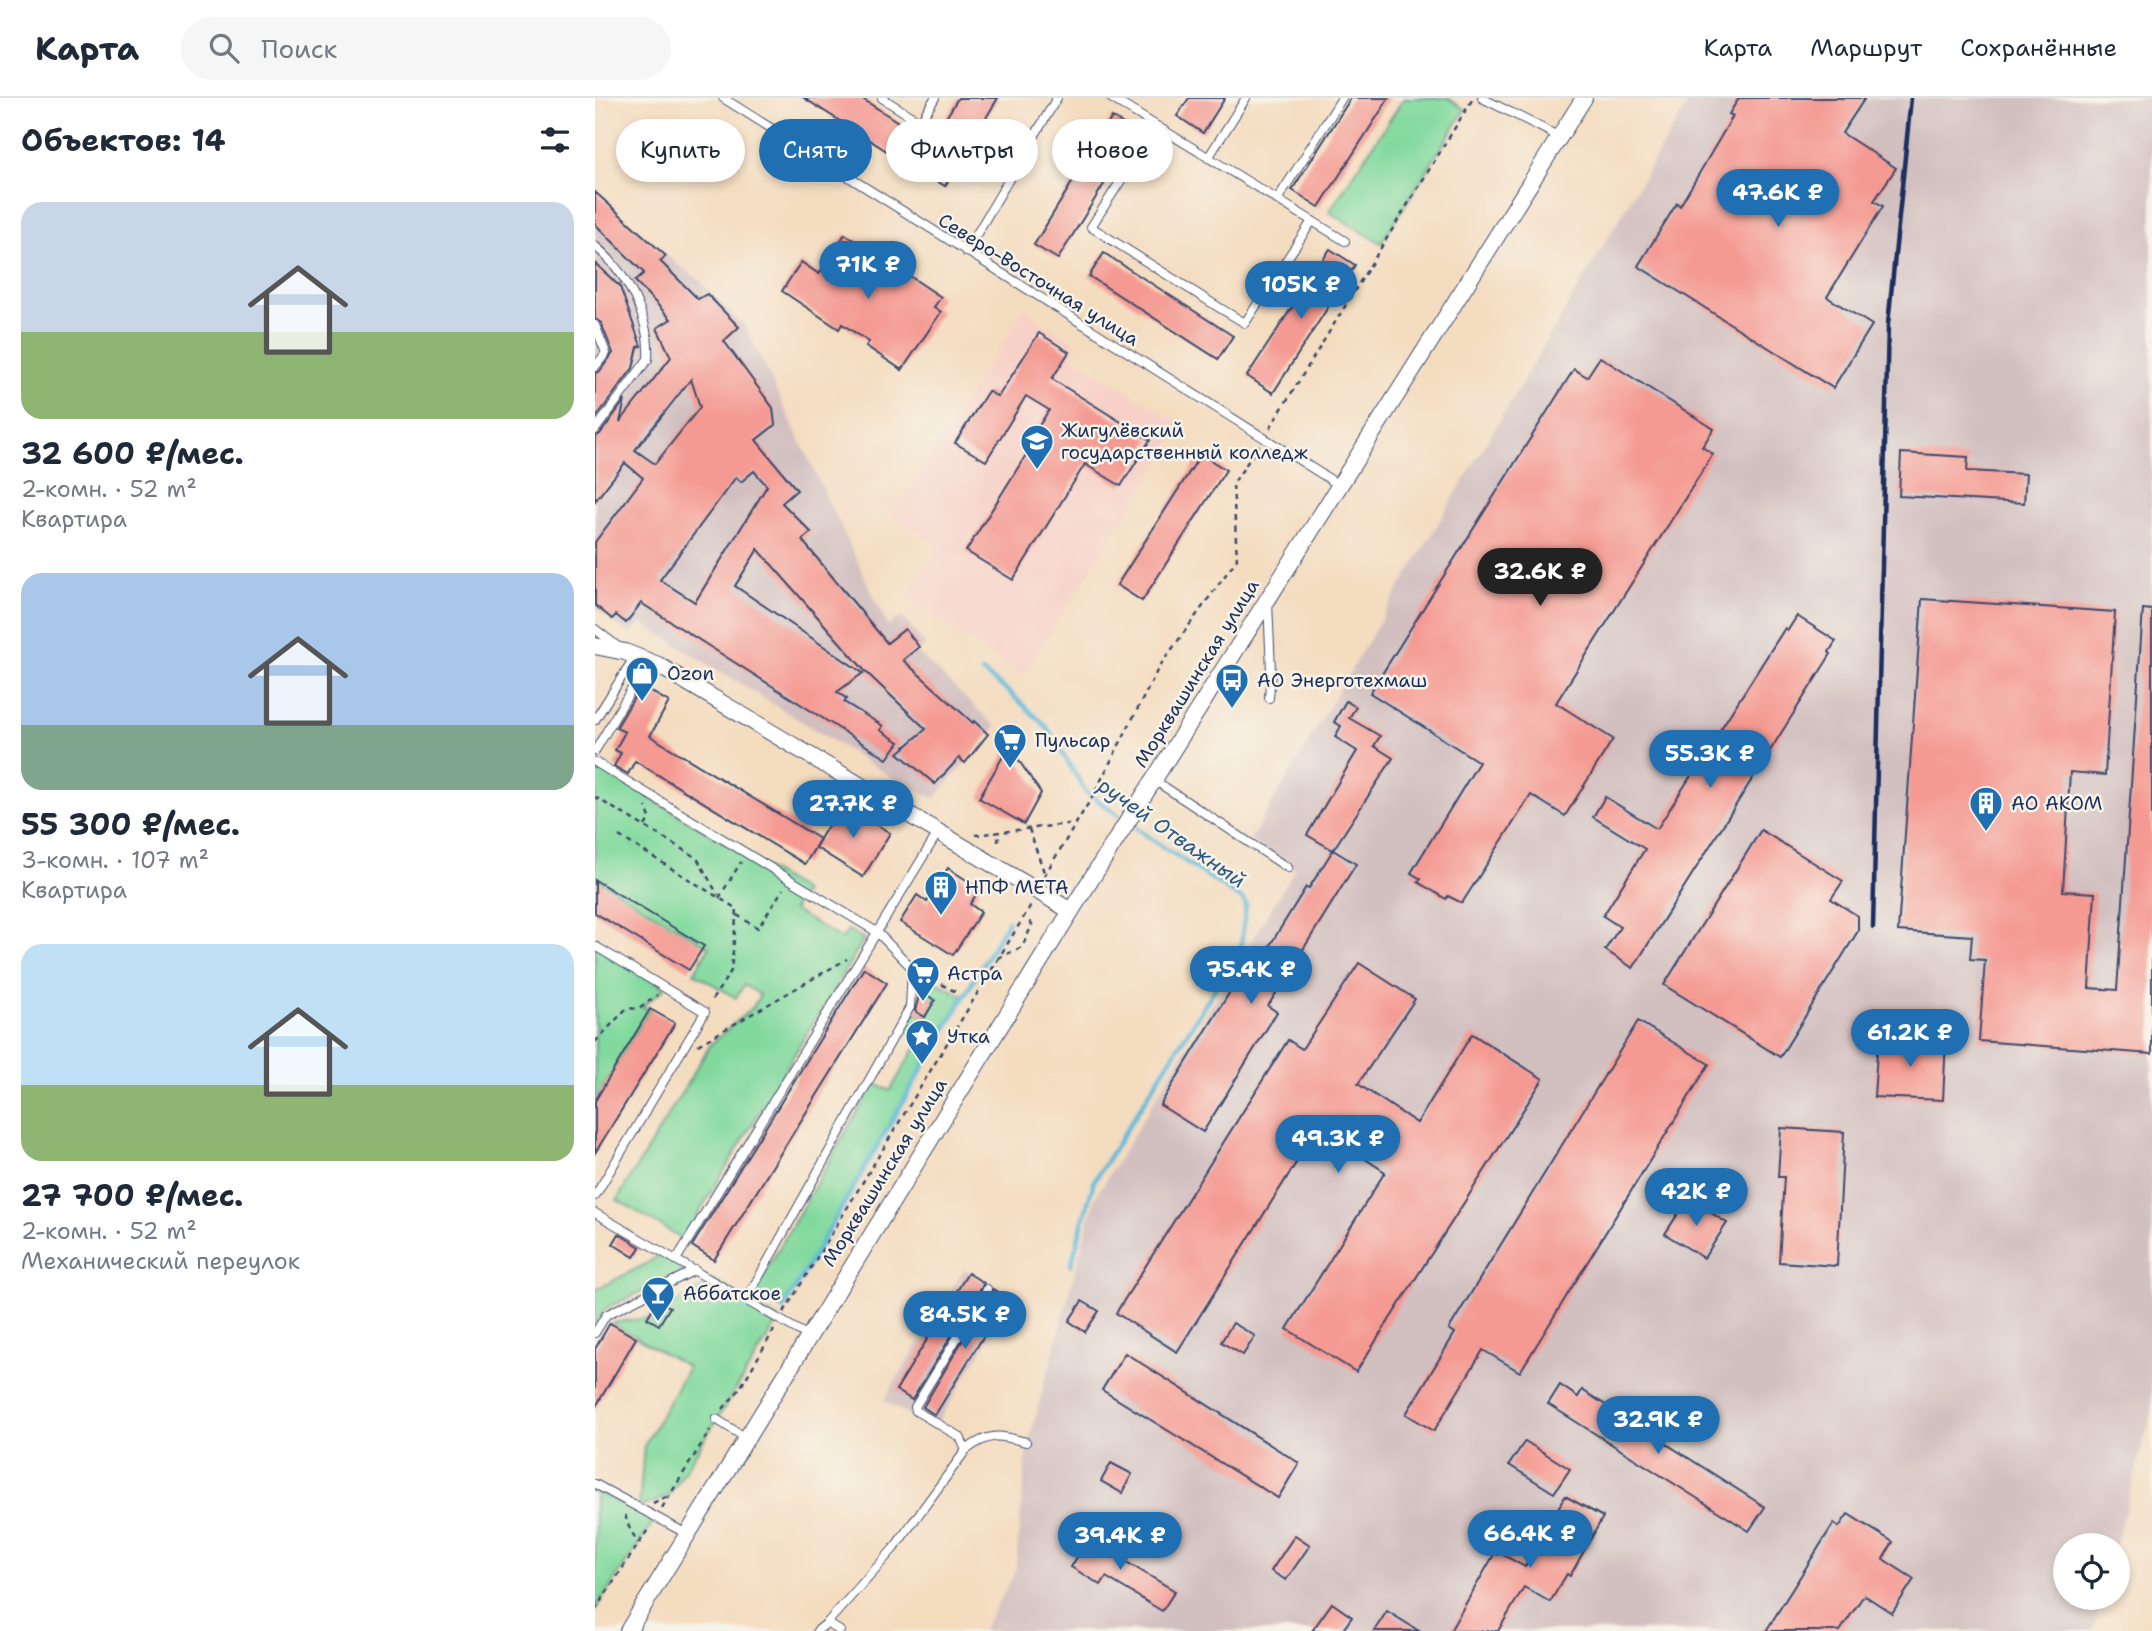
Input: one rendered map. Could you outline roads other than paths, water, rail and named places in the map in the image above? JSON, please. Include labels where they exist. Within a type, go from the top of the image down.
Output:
[{"type":"street","name":"Морквашинская улица","points":[[628,1631],[1071,911],[1584,98]]},
{"type":"street","points":[[595,646],[636,656],[939,831],[1071,911]]},
{"type":"lane","name":"Северо-Восточная улица","points":[[723,98],[1339,485]]},
{"type":"lane","points":[[882,98],[920,122],[935,98]]},
{"type":"lane","points":[[966,252],[1057,98]]},
{"type":"lane","points":[[1111,98],[1145,119]]},
{"type":"lane","points":[[1208,158],[1246,98]]},
{"type":"lane","points":[[1277,200],[1342,98]]},
{"type":"lane","points":[[1482,98],[1560,137]]},
{"type":"lane","points":[[1173,136],[1345,242]]},
{"type":"lane","points":[[1120,182],[1091,227],[1245,323],[1312,221]]},
{"type":"lane","points":[[595,246],[610,258],[639,308],[649,345],[648,359],[595,430]]},
{"type":"lane","points":[[595,325],[606,353],[595,367]]},
{"type":"lane","points":[[1268,599],[1271,671],[1269,698]]},
{"type":"lane","points":[[595,629],[636,656]]},
{"type":"lane","points":[[595,720],[636,656]]},
{"type":"lane","points":[[595,751],[636,656]]},
{"type":"lane","points":[[595,762],[877,932],[912,968],[910,1007],[746,1300]]},
{"type":"lane","points":[[1154,780],[1288,868]]},
{"type":"lane","points":[[676,1259],[939,831]]},
{"type":"lane","points":[[595,946],[705,1012],[595,1196]]},
{"type":"lane","points":[[595,1213],[808,1336]]},
{"type":"lane","points":[[595,1333],[606,1315],[695,1269]]},
{"type":"lane","points":[[966,1450],[960,1437],[916,1411],[915,1407],[986,1289]]},
{"type":"lane","points":[[716,1419],[746,1438]]},
{"type":"lane","points":[[817,1631],[894,1548],[966,1450],[982,1438],[1002,1436],[1026,1442]]},
{"type":"lane","points":[[595,1484],[687,1534]]},
{"type":"lane","points":[[827,1623],[840,1631]]},
{"type":"waterway","name":"ручей Отважный","points":[[982,672],[1009,692],[1046,726],[1086,792],[1246,904],[1238,952],[1094,1181],[1071,1265]]},
{"type":"waterway","name":"ручей Отважный","points":[[783,1309],[1008,921]]},
{"type":"railway","points":[[1873,927],[1888,324],[1911,98]]},
{"type":"place","name":"Жигулёвский государственный колледж","points":[[1037,471]]},
{"type":"place","name":"Ozon","points":[[642,703]]},
{"type":"place","name":"АО Энерготехмаш","points":[[1232,710]]},
{"type":"place","name":"Пульсар","points":[[1010,770]]},
{"type":"place","name":"АО АКОМ","points":[[1986,833]]},
{"type":"place","name":"НПФ МЕТА","points":[[941,917]]},
{"type":"place","name":"Астра","points":[[923,1003]]},
{"type":"place","name":"Утка","points":[[922,1066]]},
{"type":"place","name":"Аббатское","points":[[658,1323]]}]
